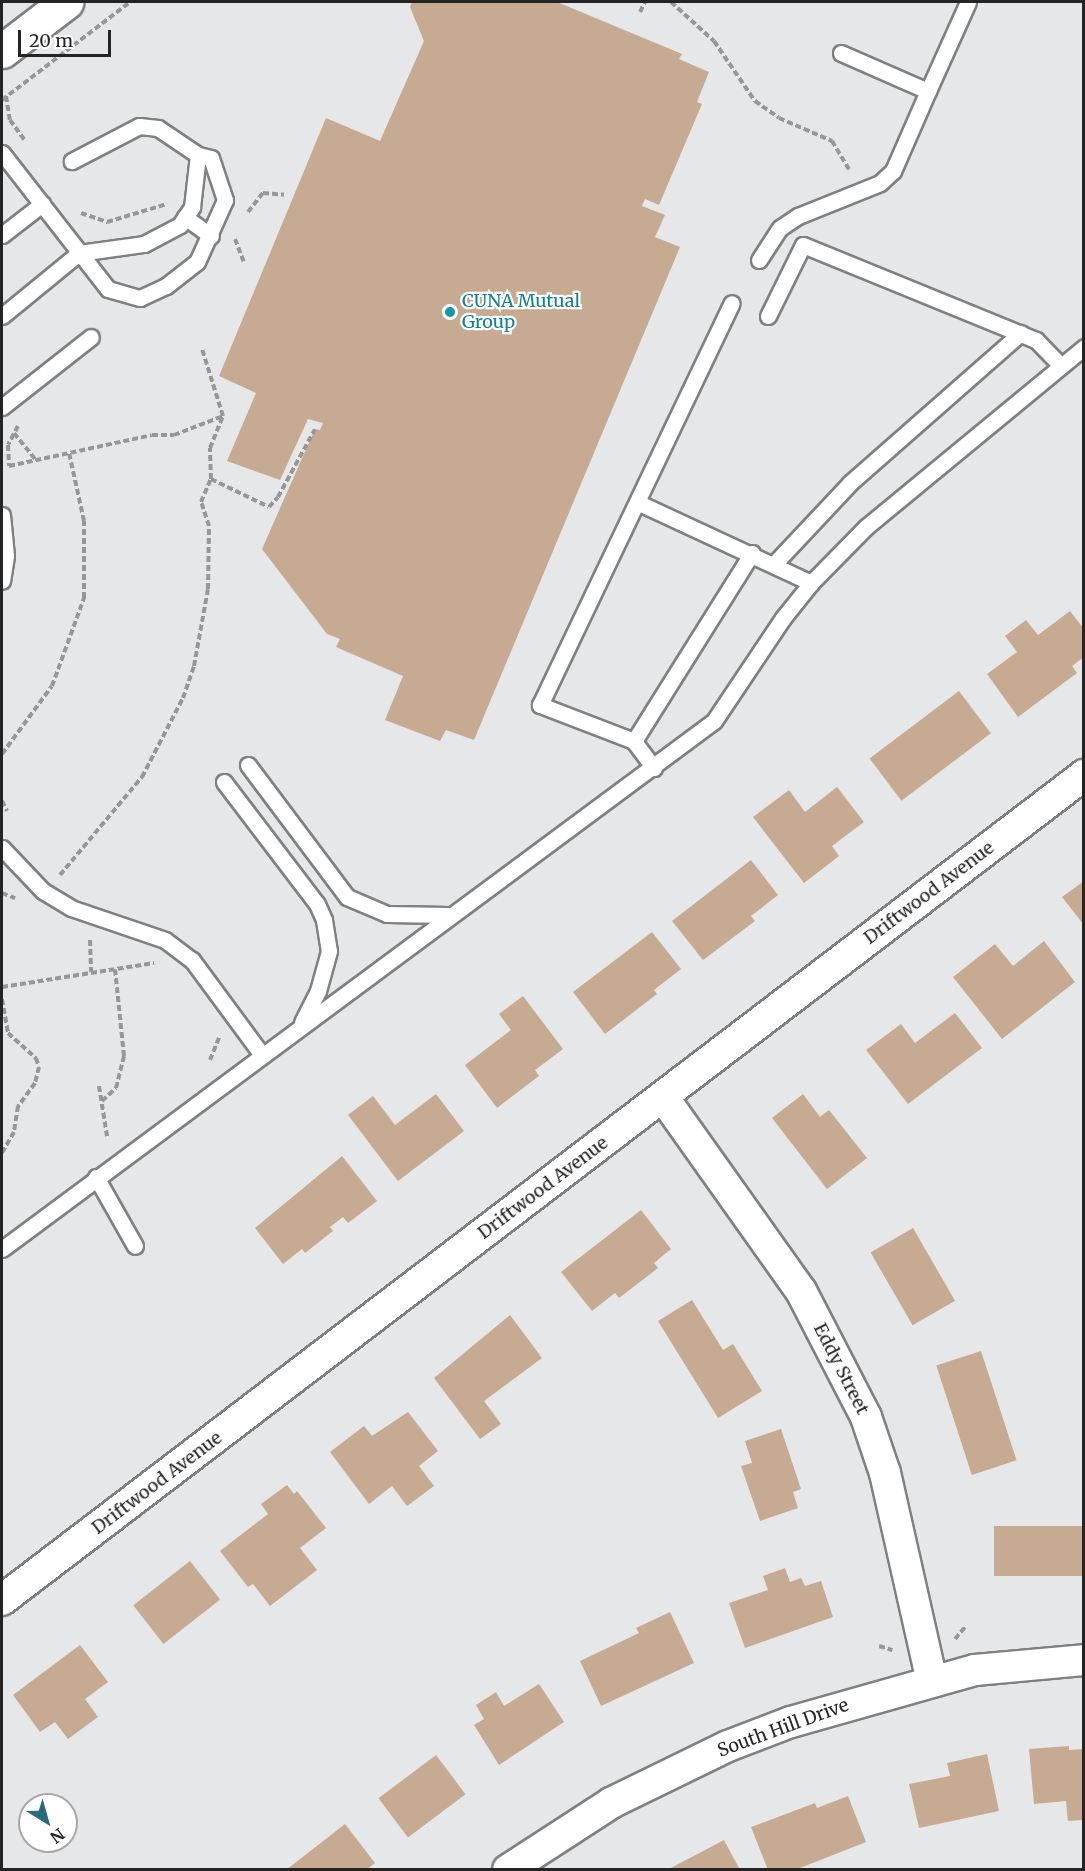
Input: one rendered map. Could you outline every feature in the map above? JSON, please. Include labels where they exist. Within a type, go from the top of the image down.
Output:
[{"type":"main road","points":[[2,51],[66,2]]},
{"type":"street","name":"Driftwood Avenue","points":[[2,1600],[1083,775]]},
{"type":"street","name":"Eddy Street","points":[[663,1097],[801,1291],[866,1417],[885,1473],[932,1681]]},
{"type":"street","name":"South Hill Drive","points":[[508,1869],[611,1803],[728,1746],[791,1722],[975,1670],[1083,1660]]},
{"type":"lane","points":[[759,260],[780,228],[798,216],[880,183],[892,171],[968,2]]},
{"type":"lane","points":[[842,53],[928,91]]},
{"type":"lane","points":[[2,153],[108,289],[140,298],[166,286],[197,262],[211,236],[225,200],[211,158],[198,155],[158,128],[139,126],[72,161]]},
{"type":"lane","points":[[2,316],[79,253],[144,244],[180,225],[188,212],[198,155]]},
{"type":"lane","points":[[2,235],[42,204]]},
{"type":"lane","points":[[188,212],[211,236]]},
{"type":"lane","points":[[768,316],[803,245],[1036,340],[1060,365]]},
{"type":"lane","points":[[654,768],[634,741],[540,705],[639,503],[732,303]]},
{"type":"lane","points":[[774,564],[850,483],[1021,333]]},
{"type":"lane","points":[[2,407],[91,337]]},
{"type":"lane","points":[[2,1249],[447,915],[654,768],[714,721],[811,582],[866,527],[1083,347]]},
{"type":"lane","points":[[639,503],[811,582]]},
{"type":"lane","points":[[2,516],[6,556],[2,581]]},
{"type":"lane","points":[[634,741],[752,553]]},
{"type":"lane","points":[[248,765],[347,897],[387,914],[447,915]]},
{"type":"lane","points":[[224,782],[317,904],[327,929],[329,951],[324,974],[300,1027]]},
{"type":"lane","points":[[3,854],[43,891],[71,908],[165,940],[192,960],[262,1055]]},
{"type":"lane","points":[[96,1177],[135,1246]]},
{"type":"path","points":[[30,147],[10,120],[4,98],[130,2]]},
{"type":"path","points":[[640,12],[645,2]]},
{"type":"path","points":[[671,2],[714,41],[754,101],[779,118],[832,141],[844,156],[851,174]]},
{"type":"path","points":[[244,218],[263,193],[284,195]]},
{"type":"path","points":[[76,208],[85,216],[107,222],[161,204],[188,212]]},
{"type":"path","points":[[216,220],[234,237],[244,263]]},
{"type":"path","points":[[234,237],[239,228]]},
{"type":"path","points":[[59,875],[142,777],[183,698],[194,666],[207,599],[209,526],[201,502],[211,479],[210,448],[223,416],[202,349]]},
{"type":"path","points":[[24,418],[14,432],[6,453],[9,465],[152,435],[174,435],[223,416]]},
{"type":"path","points":[[211,479],[269,507],[278,497],[315,429]]},
{"type":"path","points":[[14,432],[36,459]]},
{"type":"path","points":[[2,754],[52,686],[77,626],[84,598],[84,521],[69,453]]},
{"type":"path","points":[[2,801],[7,811]]},
{"type":"path","points":[[2,893],[21,902]]},
{"type":"path","points":[[82,936],[100,942]]},
{"type":"path","points":[[90,940],[91,972]]},
{"type":"path","points":[[145,957],[164,970]]},
{"type":"path","points":[[2,987],[154,963]]},
{"type":"path","points":[[102,1101],[116,1088],[124,1056],[115,969]]},
{"type":"path","points":[[2,999],[3,1022],[12,1040],[30,1051],[39,1067],[35,1083],[18,1106],[14,1132],[2,1153]]},
{"type":"path","points":[[210,1060],[219,1045],[217,1030]]},
{"type":"path","points":[[99,1086],[107,1136]]},
{"type":"path","points":[[955,1639],[964,1627]]},
{"type":"path","points":[[879,1646],[892,1650]]},
{"type":"building","name":"CUNA Mutual Group","points":[[412,2],[557,2],[682,54],[679,59],[709,72],[697,102],[702,104],[659,205],[645,199],[642,206],[665,215],[655,237],[680,247],[474,740],[446,730],[440,741],[385,720],[403,676],[336,647],[340,639],[327,634],[262,549],[315,429],[320,430],[323,423],[308,419],[280,480],[227,461],[256,393],[219,376],[326,118],[380,141],[424,41],[410,7]]},
{"type":"building","points":[[1070,611],[1084,629],[1084,657],[1072,666],[1077,673],[1018,717],[987,674],[1017,652],[1005,636],[1026,620],[1038,635]]},
{"type":"building","points":[[959,691],[991,733],[901,801],[870,758]]},
{"type":"building","points":[[837,787],[864,822],[832,846],[839,856],[804,883],[753,817],[789,790],[805,812]]},
{"type":"building","points":[[751,860],[778,895],[751,916],[755,921],[703,960],[672,921]]},
{"type":"building","points":[[1084,881],[1084,925],[1062,897]]},
{"type":"building","points":[[652,932],[681,969],[654,990],[657,994],[605,1034],[573,992]]},
{"type":"building","points":[[1044,941],[1075,982],[1002,1039],[953,977],[995,944],[1013,966]]},
{"type":"building","points":[[523,996],[563,1049],[535,1070],[539,1076],[497,1108],[465,1065],[511,1030],[499,1014]]},
{"type":"building","points":[[955,1013],[982,1048],[908,1104],[866,1050],[901,1024],[915,1043]]},
{"type":"building","points":[[436,1094],[464,1131],[398,1181],[348,1115],[373,1096],[395,1125]]},
{"type":"building","points":[[803,1094],[820,1117],[829,1110],[867,1158],[827,1189],[772,1118]]},
{"type":"building","points":[[342,1156],[377,1201],[348,1223],[343,1217],[330,1227],[333,1231],[305,1253],[302,1249],[283,1264],[255,1228]]},
{"type":"building","points":[[641,1210],[671,1249],[654,1263],[658,1268],[619,1298],[615,1293],[592,1311],[561,1272]]},
{"type":"building","points":[[913,1228],[955,1301],[913,1325],[871,1252]]},
{"type":"building","points":[[692,1300],[723,1350],[733,1344],[762,1391],[718,1418],[658,1321]]},
{"type":"building","points":[[510,1315],[542,1358],[484,1401],[501,1424],[480,1439],[434,1378]]},
{"type":"building","points":[[981,1351],[1017,1460],[972,1475],[936,1366]]},
{"type":"building","points":[[408,1412],[438,1451],[419,1466],[434,1486],[407,1506],[392,1486],[369,1504],[330,1452],[364,1426],[372,1436]]},
{"type":"building","points":[[781,1429],[801,1489],[793,1492],[798,1508],[760,1521],[741,1466],[752,1463],[745,1441]]},
{"type":"building","points":[[287,1485],[294,1494],[297,1491],[326,1528],[300,1548],[317,1570],[270,1606],[253,1584],[248,1587],[220,1551],[268,1514],[261,1504]]},
{"type":"building","points":[[994,1526],[1084,1526],[1084,1576],[994,1576]]},
{"type":"building","points":[[190,1561],[220,1600],[163,1644],[133,1605]]},
{"type":"building","points":[[785,1568],[790,1582],[801,1578],[805,1586],[821,1581],[833,1617],[745,1648],[729,1603],[768,1590],[763,1576]]},
{"type":"building","points":[[670,1612],[694,1663],[601,1706],[580,1661],[639,1633],[636,1628]]},
{"type":"building","points":[[80,1645],[108,1682],[85,1699],[98,1717],[68,1739],[55,1722],[40,1732],[13,1695]]},
{"type":"building","points":[[539,1684],[564,1722],[499,1765],[474,1725],[484,1719],[476,1705],[496,1692],[504,1706]]},
{"type":"building","points":[[1069,1746],[1069,1750],[1084,1749],[1084,1820],[1068,1821],[1066,1801],[1034,1804],[1029,1749]]},
{"type":"building","points":[[987,1754],[999,1811],[919,1828],[909,1784],[950,1776],[947,1763]]},
{"type":"building","points":[[436,1755],[465,1794],[408,1837],[378,1798]]},
{"type":"building","points":[[848,1796],[866,1842],[795,1870],[768,1870],[751,1827],[815,1803],[817,1808]]},
{"type":"building","points":[[345,1824],[375,1863],[366,1870],[286,1870]]},
{"type":"building","points":[[724,1840],[740,1870],[667,1870]]},
{"type":"place","name":"CUNA Mutual Group","points":[[450,312]]}]
